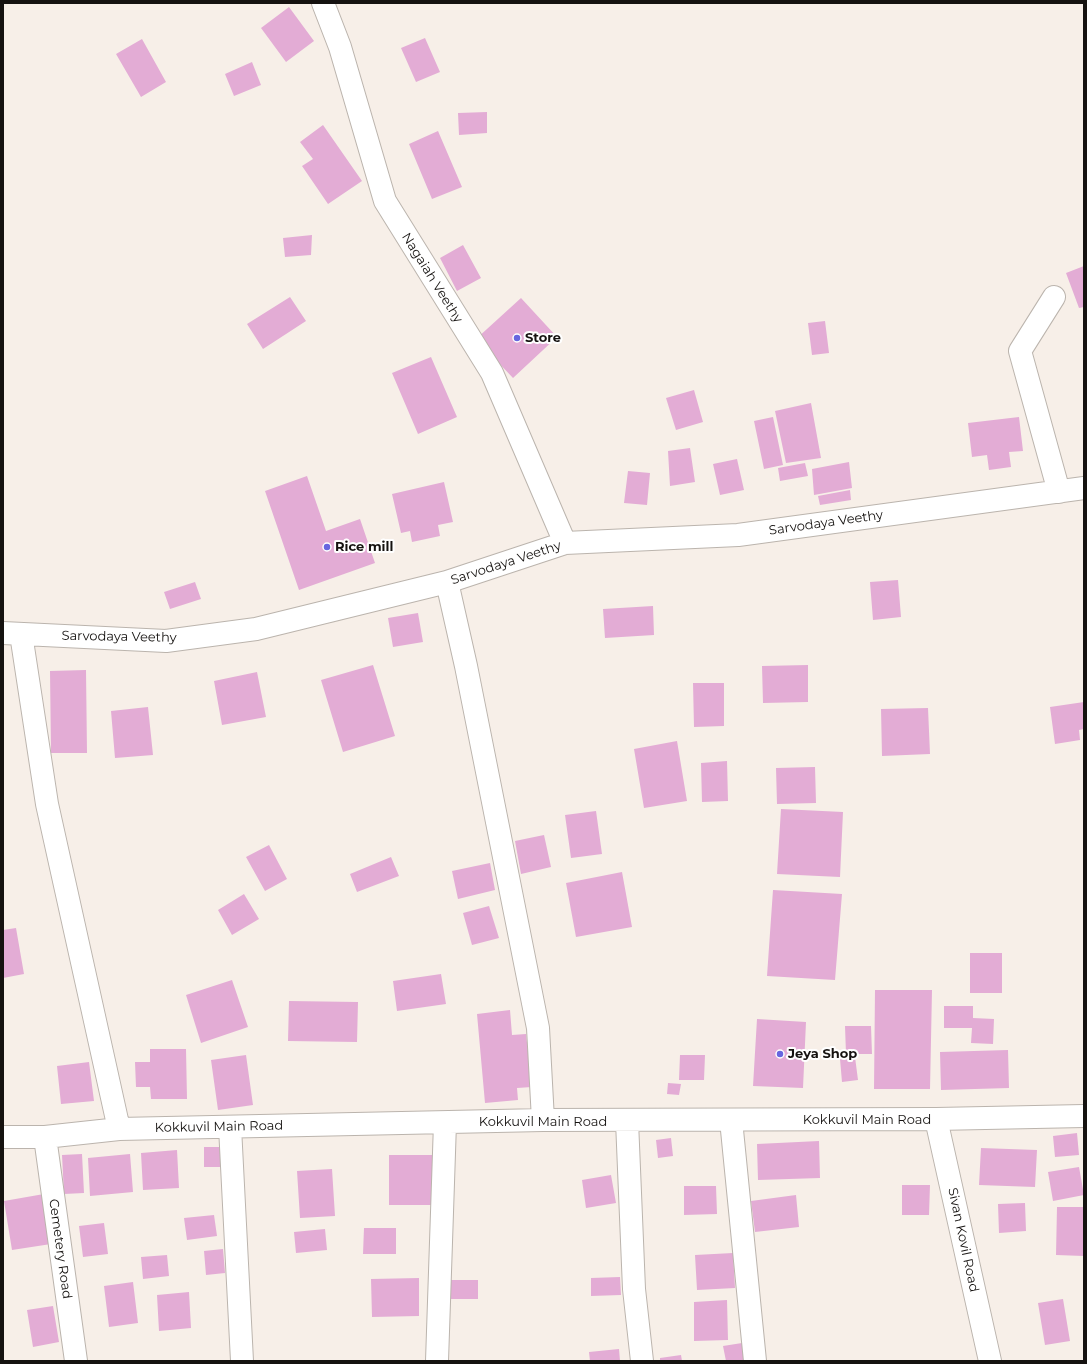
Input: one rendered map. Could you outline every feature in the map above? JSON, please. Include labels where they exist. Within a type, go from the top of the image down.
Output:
[{"type":"street","name":"Nagaiah Veethy","points":[[323,3],[340,48],[384,201],[492,373],[565,543]]},
{"type":"street","points":[[1054,297],[1020,350],[1059,492]]},
{"type":"street","name":"Sarvodaya Veethy","points":[[12,634],[166,641],[256,629],[447,582],[565,543],[738,535],[1084,488]]},
{"type":"street","points":[[447,582],[466,666],[538,1028],[542,1120]]},
{"type":"street","points":[[12,634],[47,804],[119,1129]]},
{"type":"street","name":"Kokkuvil Main Road","points":[[3,1137],[45,1137],[119,1129],[542,1120],[627,1121],[936,1119],[1084,1116]]},
{"type":"street","name":"Sivan Kovil Road","points":[[936,1119],[990,1361]]},
{"type":"street","points":[[731,1120],[755,1361]]},
{"type":"street","points":[[627,1121],[634,1289],[642,1361]]},
{"type":"street","points":[[437,1361],[445,1123]]},
{"type":"street","points":[[230,1127],[242,1361]]},
{"type":"street","name":"Cemetery Road","points":[[45,1137],[76,1361]]},
{"type":"building","points":[[289,7],[314,41],[286,62],[261,28]]},
{"type":"building","points":[[425,38],[440,72],[416,82],[401,48]]},
{"type":"building","points":[[142,39],[166,82],[141,97],[116,54]]},
{"type":"building","points":[[252,62],[261,85],[234,96],[225,74]]},
{"type":"building","points":[[487,112],[487,133],[459,135],[458,113]]},
{"type":"building","points":[[323,125],[362,181],[328,204],[302,166],[313,159],[300,142]]},
{"type":"building","points":[[438,131],[462,187],[432,199],[409,144]]},
{"type":"building","points":[[312,235],[311,255],[285,257],[283,238]]},
{"type":"building","points":[[463,245],[481,278],[457,291],[440,258]]},
{"type":"building","points":[[1084,266],[1084,307],[1079,308],[1066,273]]},
{"type":"building","points":[[290,297],[306,321],[263,349],[247,324]]},
{"type":"building","name":"Store","points":[[521,298],[557,337],[513,378],[476,339]]},
{"type":"building","points":[[825,321],[829,353],[812,355],[808,323]]},
{"type":"building","points":[[431,357],[457,417],[418,434],[392,373]]},
{"type":"building","points":[[694,390],[703,422],[676,430],[666,398]]},
{"type":"building","points":[[811,403],[821,458],[786,463],[775,411]]},
{"type":"building","points":[[773,417],[783,465],[764,469],[754,421]]},
{"type":"building","points":[[1019,417],[1023,451],[1009,452],[1011,467],[989,470],[987,455],[972,457],[968,423]]},
{"type":"building","points":[[690,448],[695,482],[670,486],[668,451]]},
{"type":"building","points":[[737,459],[744,490],[720,495],[713,464]]},
{"type":"building","points":[[849,462],[852,488],[814,495],[812,469]]},
{"type":"building","points":[[805,463],[808,476],[780,481],[778,468]]},
{"type":"building","points":[[628,471],[650,473],[647,505],[624,503]]},
{"type":"building","name":"Rice mill","points":[[307,476],[326,531],[360,519],[375,563],[299,590],[265,491]]},
{"type":"building","points":[[444,482],[453,522],[438,525],[440,536],[412,542],[410,531],[401,533],[392,494]]},
{"type":"building","points":[[850,490],[851,500],[820,505],[818,496]]},
{"type":"building","points":[[898,580],[901,617],[873,620],[870,582]]},
{"type":"building","points":[[195,582],[201,599],[170,609],[164,592]]},
{"type":"building","points":[[653,606],[654,635],[605,638],[603,609]]},
{"type":"building","points":[[418,613],[423,642],[393,647],[388,618]]},
{"type":"building","points":[[373,665],[395,736],[343,752],[321,680]]},
{"type":"building","points":[[808,665],[808,702],[763,703],[762,666]]},
{"type":"building","points":[[86,670],[87,753],[51,753],[50,671]]},
{"type":"building","points":[[257,672],[266,717],[222,725],[214,681]]},
{"type":"building","points":[[693,683],[724,683],[724,726],[694,727]]},
{"type":"building","points":[[1084,702],[1084,729],[1079,730],[1080,740],[1055,744],[1050,707]]},
{"type":"building","points":[[148,707],[153,755],[115,758],[111,711]]},
{"type":"building","points":[[928,708],[930,754],[882,756],[881,709]]},
{"type":"building","points":[[677,741],[687,801],[644,808],[634,749]]},
{"type":"building","points":[[727,761],[728,801],[702,802],[701,763]]},
{"type":"building","points":[[815,767],[816,803],[777,804],[776,768]]},
{"type":"building","points":[[781,809],[843,812],[840,877],[777,874]]},
{"type":"building","points":[[596,811],[602,854],[571,858],[565,815]]},
{"type":"building","points":[[544,835],[551,867],[521,874],[515,841]]},
{"type":"building","points":[[269,845],[287,879],[265,891],[246,857]]},
{"type":"building","points":[[391,857],[399,876],[357,892],[350,874]]},
{"type":"building","points":[[490,863],[495,890],[458,899],[452,871]]},
{"type":"building","points":[[622,872],[632,927],[576,937],[566,883]]},
{"type":"building","points":[[773,890],[842,894],[835,980],[767,976]]},
{"type":"building","points":[[244,894],[259,919],[232,935],[218,910]]},
{"type":"building","points":[[489,906],[499,938],[472,945],[463,913]]},
{"type":"building","points":[[16,928],[24,974],[3,978],[3,930]]},
{"type":"building","points":[[970,953],[1002,953],[1002,993],[970,993]]},
{"type":"building","points":[[441,974],[446,1004],[397,1011],[393,981]]},
{"type":"building","points":[[232,980],[248,1027],[201,1043],[186,995]]},
{"type":"building","points":[[875,990],[932,990],[930,1089],[874,1089]]},
{"type":"building","points":[[289,1001],[358,1002],[357,1042],[288,1041]]},
{"type":"building","points":[[944,1006],[973,1006],[973,1018],[994,1019],[993,1044],[971,1043],[972,1028],[944,1028]]},
{"type":"building","points":[[510,1010],[512,1035],[526,1034],[532,1087],[517,1088],[518,1100],[485,1103],[477,1014]]},
{"type":"building","name":"Jeya Shop","points":[[757,1019],[806,1022],[803,1088],[753,1086]]},
{"type":"building","points":[[845,1026],[871,1026],[872,1054],[846,1054]]},
{"type":"building","points":[[150,1049],[186,1049],[187,1099],[151,1099],[150,1087],[136,1087],[135,1062],[150,1062]]},
{"type":"building","points":[[1008,1050],[1009,1088],[941,1090],[940,1052]]},
{"type":"building","points":[[246,1055],[253,1105],[218,1110],[211,1060]]},
{"type":"building","points":[[680,1055],[705,1055],[704,1080],[679,1080]]},
{"type":"building","points":[[855,1057],[858,1080],[842,1082],[840,1059]]},
{"type":"building","points":[[89,1062],[94,1101],[61,1104],[57,1066]]},
{"type":"building","points":[[668,1083],[681,1084],[679,1095],[667,1094]]},
{"type":"building","points":[[1077,1133],[1079,1155],[1055,1157],[1053,1136]]},
{"type":"building","points":[[671,1138],[673,1156],[658,1158],[656,1140]]},
{"type":"building","points":[[819,1141],[820,1178],[758,1180],[757,1144]]},
{"type":"building","points":[[204,1147],[222,1147],[222,1167],[204,1167]]},
{"type":"building","points":[[981,1148],[1037,1150],[1035,1187],[979,1185]]},
{"type":"building","points":[[177,1150],[179,1188],[143,1190],[141,1153]]},
{"type":"building","points":[[82,1154],[84,1193],[64,1194],[62,1155]]},
{"type":"building","points":[[130,1154],[133,1192],[90,1196],[88,1158]]},
{"type":"building","points":[[389,1155],[436,1155],[436,1205],[389,1205]]},
{"type":"building","points":[[1079,1167],[1084,1195],[1053,1201],[1048,1172]]},
{"type":"building","points":[[332,1169],[335,1216],[300,1218],[297,1171]]},
{"type":"building","points":[[611,1175],[616,1203],[586,1208],[582,1180]]},
{"type":"building","points":[[902,1185],[930,1185],[929,1215],[902,1215]]},
{"type":"building","points":[[684,1186],[716,1186],[717,1214],[684,1215]]},
{"type":"building","points":[[44,1194],[51,1244],[12,1250],[4,1201]]},
{"type":"building","points":[[796,1195],[799,1227],[755,1232],[751,1201]]},
{"type":"building","points":[[1025,1203],[1026,1231],[999,1233],[998,1204]]},
{"type":"building","points":[[1057,1207],[1084,1207],[1084,1256],[1056,1255]]},
{"type":"building","points":[[214,1215],[217,1236],[187,1240],[184,1218]]},
{"type":"building","points":[[104,1223],[108,1254],[83,1257],[79,1226]]},
{"type":"building","points":[[364,1228],[396,1228],[396,1254],[363,1254]]},
{"type":"building","points":[[325,1229],[327,1250],[296,1253],[294,1232]]},
{"type":"building","points":[[223,1249],[225,1273],[206,1275],[204,1251]]},
{"type":"building","points":[[733,1253],[735,1288],[697,1290],[695,1255]]},
{"type":"building","points":[[167,1255],[169,1276],[143,1279],[141,1257]]},
{"type":"building","points":[[620,1277],[621,1295],[591,1296],[591,1278]]},
{"type":"building","points":[[419,1278],[419,1316],[372,1317],[371,1279]]},
{"type":"building","points":[[450,1280],[478,1280],[478,1299],[450,1299]]},
{"type":"building","points":[[133,1282],[138,1323],[109,1327],[104,1286]]},
{"type":"building","points":[[189,1292],[191,1328],[159,1331],[157,1295]]},
{"type":"building","points":[[1063,1299],[1070,1341],[1045,1345],[1038,1303]]},
{"type":"building","points":[[727,1300],[728,1340],[694,1341],[694,1302]]},
{"type":"building","points":[[53,1306],[59,1342],[33,1347],[27,1310]]},
{"type":"building","points":[[742,1343],[745,1361],[726,1361],[723,1346]]},
{"type":"building","points":[[619,1349],[620,1361],[590,1361],[589,1352]]},
{"type":"building","points":[[681,1355],[682,1361],[660,1361],[660,1358]]},
{"type":"place","name":"Store","points":[[517,338]]},
{"type":"place","name":"Rice mill","points":[[327,547]]},
{"type":"place","name":"Jeya Shop","points":[[780,1054]]}]
